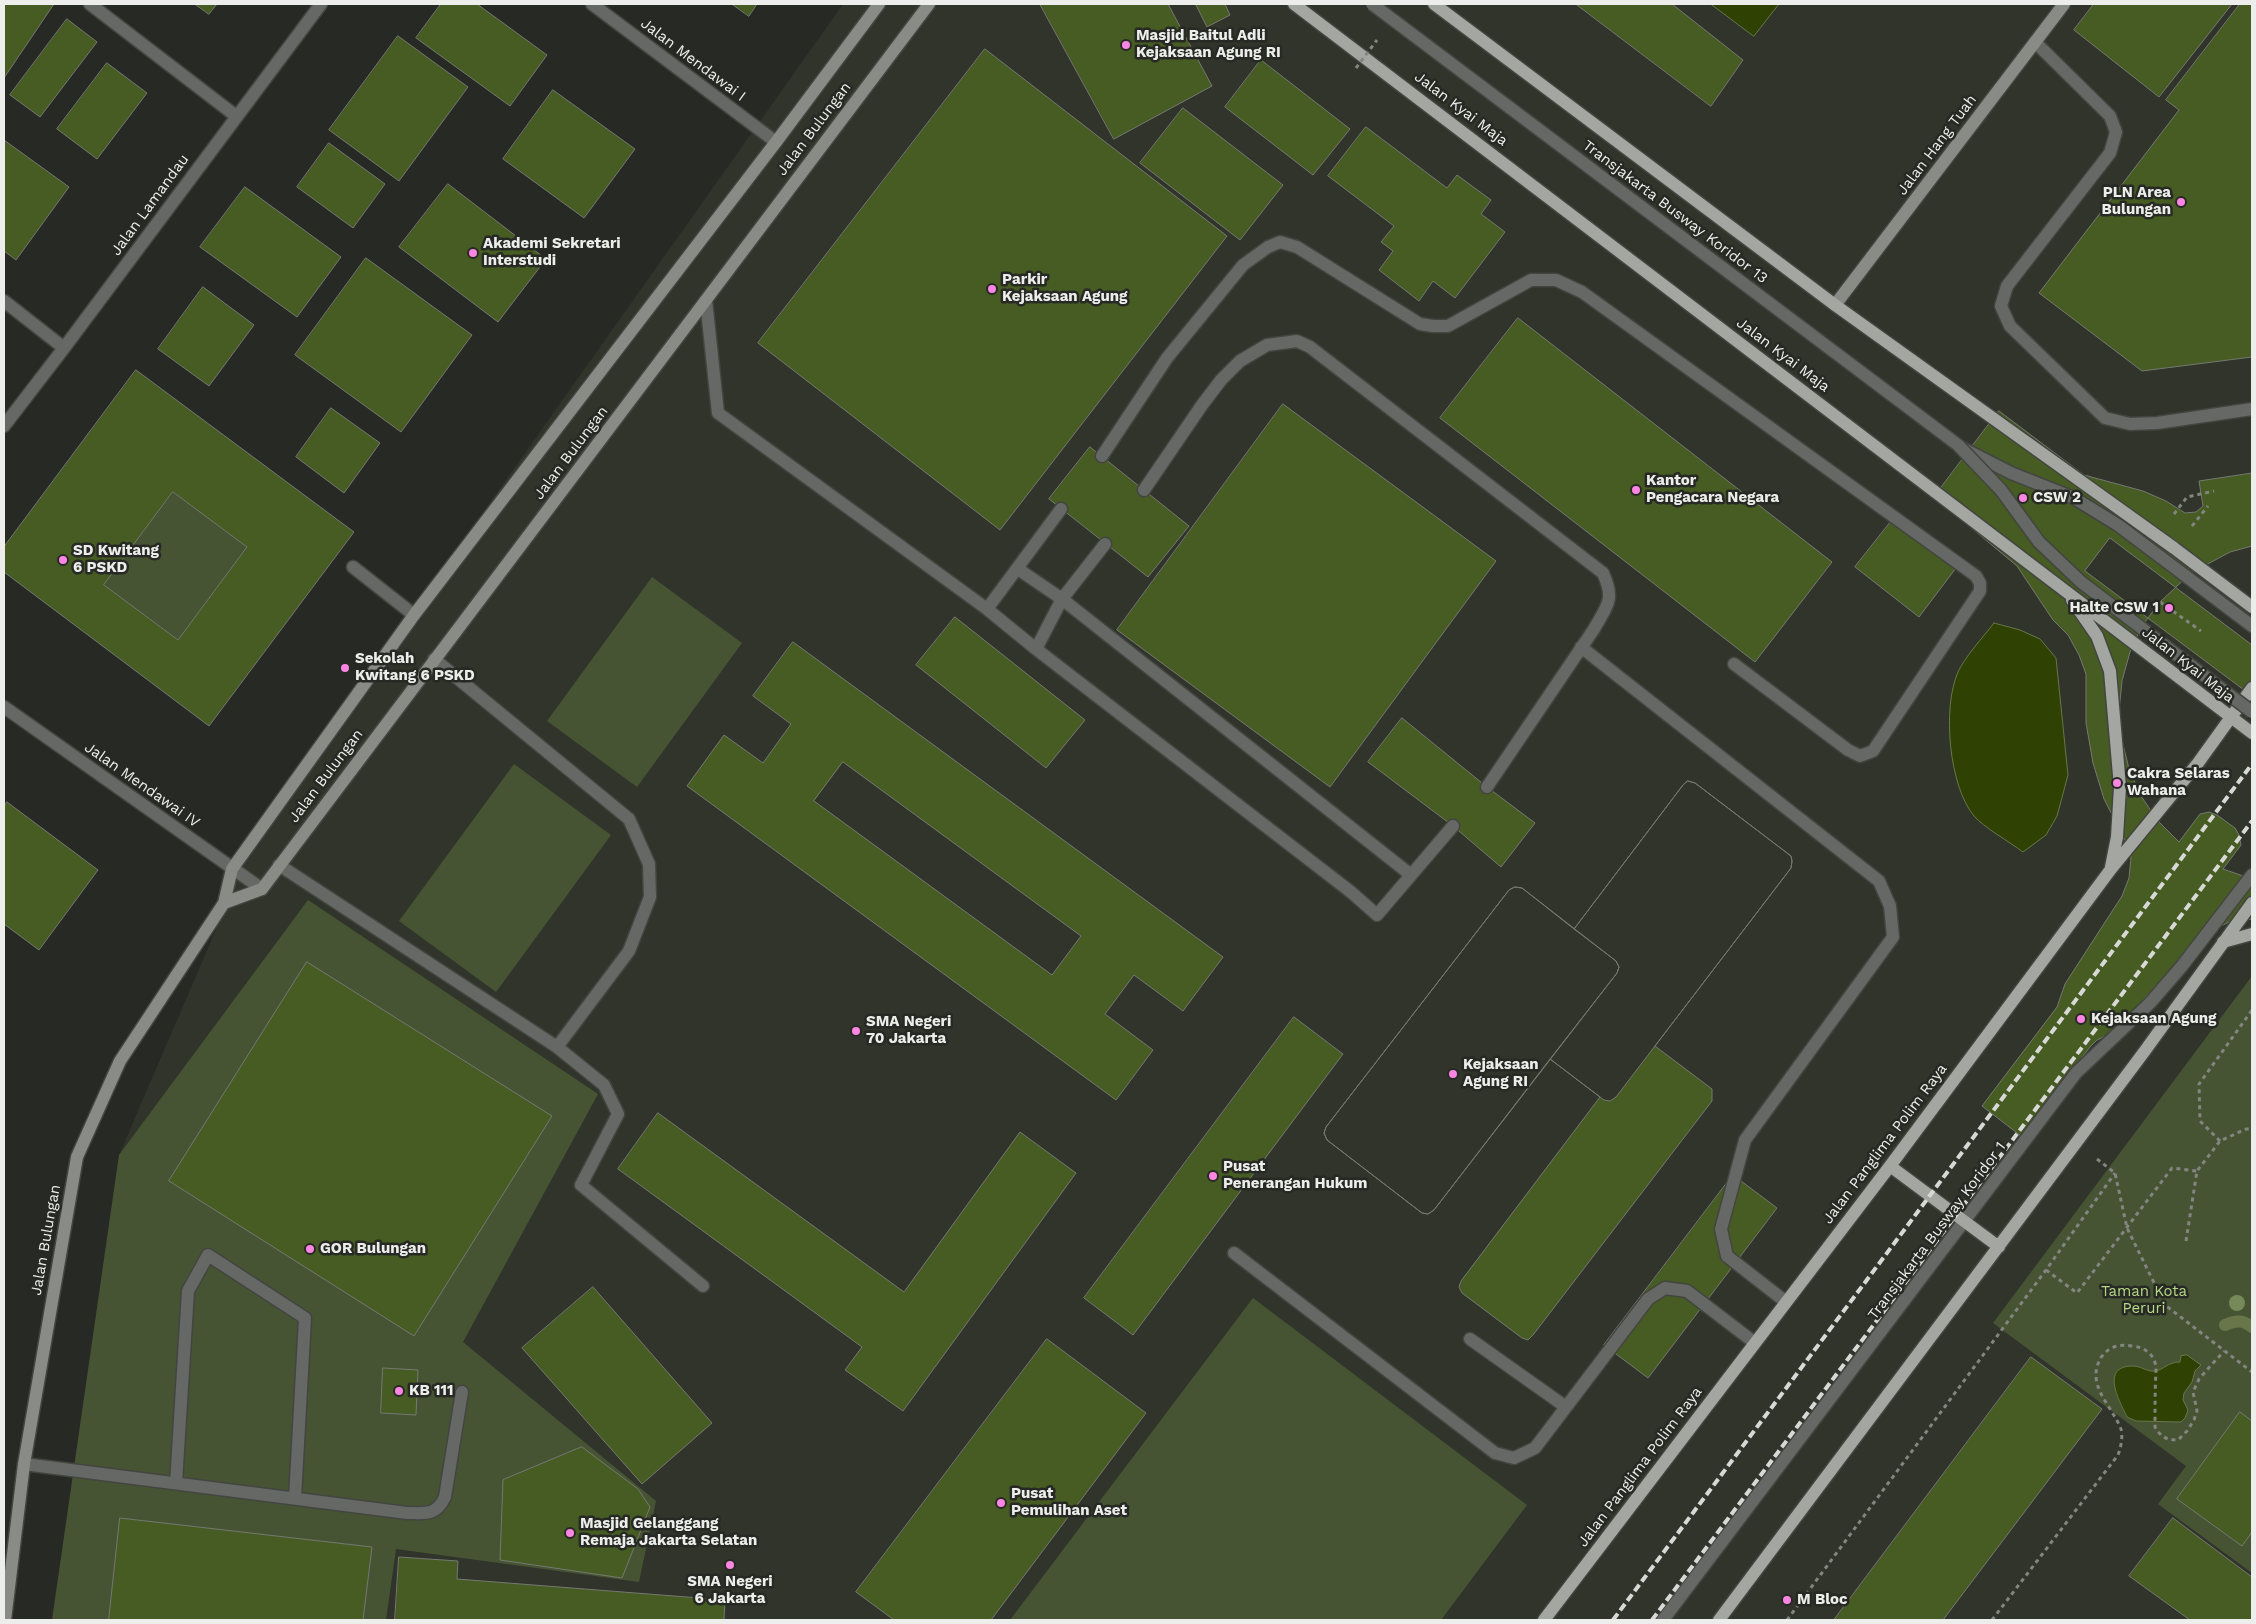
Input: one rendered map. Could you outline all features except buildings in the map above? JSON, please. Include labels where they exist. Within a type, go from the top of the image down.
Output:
[{"type":"main road","name":"Jalan Kyai Maja","points":[[1294,4],[2252,733]]},
{"type":"main road","points":[[1434,4],[1835,305],[2174,548],[2252,607]]},
{"type":"main road","points":[[2066,591],[2097,636],[2110,671],[2120,788],[2117,837],[2111,869]]},
{"type":"main road","name":"Jalan Panglima Polim Raya","points":[[1544,1620],[1890,1166],[2111,869],[2198,762],[2252,688]]},
{"type":"main road","points":[[1719,1620],[2077,1143],[2252,903]]},
{"type":"main road","points":[[2223,942],[2252,934]]},
{"type":"main road","points":[[1890,1166],[1999,1247]]},
{"type":"street","points":[[90,4],[236,116]]},
{"type":"street","name":"Jalan Lamandau","points":[[4,426],[321,4]]},
{"type":"street","name":"Jalan Mendawai I","points":[[592,4],[776,142]]},
{"type":"street","name":"Jalan Bulungan","points":[[5,1620],[24,1464],[77,1157],[120,1060],[224,903],[232,869],[414,615],[776,142],[879,4]]},
{"type":"street","name":"Jalan Bulungan","points":[[262,889],[929,4]]},
{"type":"street","name":"Transjakarta Busway Koridor 13","points":[[1372,4],[1958,445],[2001,490],[2039,542],[2081,582],[2252,712]]},
{"type":"street","name":"Jalan Hang Tuah","points":[[1835,305],[2064,4]]},
{"type":"street","points":[[2035,42],[2110,116],[2116,132],[2110,153],[2007,286],[2001,306],[2010,326],[2105,418],[2130,424],[2158,424],[2252,409]]},
{"type":"street","points":[[1102,456],[1167,358],[1243,265],[1280,242],[1297,247],[1420,324],[1433,326],[1448,326],[1532,280],[1556,280],[1582,292],[1976,576],[1980,582],[1980,591],[1873,752],[1860,756],[1848,750],[1734,664]]},
{"type":"street","points":[[706,300],[718,413],[988,609],[1036,649],[1351,892],[1377,915],[1453,826]]},
{"type":"street","points":[[4,302],[64,348]]},
{"type":"street","points":[[1144,490],[1207,399],[1240,361],[1267,345],[1297,341],[1310,347],[1604,572],[1611,590],[1609,602],[1487,787]]},
{"type":"street","name":"Transjakarta Busway Koridor 13","points":[[1958,445],[2012,473],[2074,498],[2118,525],[2252,626]]},
{"type":"street","points":[[988,609],[1061,509]]},
{"type":"street","points":[[1036,649],[1062,598],[1105,544]]},
{"type":"street","points":[[353,567],[414,615]]},
{"type":"street","points":[[1018,569],[1062,598],[1411,875]]},
{"type":"street","points":[[1581,647],[1879,881],[1890,906],[1893,937],[1745,1140],[1721,1229],[1727,1256],[1786,1302]]},
{"type":"street","points":[[434,659],[629,819],[649,864],[650,897],[629,951],[557,1047]]},
{"type":"street","name":"Jalan Mendawai IV","points":[[4,708],[262,889]]},
{"type":"street","points":[[279,865],[557,1047],[604,1085],[618,1114],[580,1185],[703,1286]]},
{"type":"street","name":"Transjakarta Busway Koridor 1","points":[[1663,1620],[2076,1073],[2150,1003],[2182,966],[2252,875]]},
{"type":"street","points":[[224,903],[262,889]]},
{"type":"street","points":[[1234,1253],[1495,1453],[1514,1458],[1535,1448],[1648,1299],[1665,1288],[1687,1291],[1755,1343]]},
{"type":"street","points":[[176,1483],[188,1291],[208,1255],[305,1318],[295,1498]]},
{"type":"street","points":[[1470,1339],[1566,1407]]},
{"type":"street","points":[[24,1464],[407,1513],[430,1513],[440,1508],[445,1497],[462,1392]]},
{"type":"path","points":[[2173,516],[2187,497],[2214,491]]},
{"type":"path","points":[[2190,529],[2208,506]]},
{"type":"path","points":[[2160,602],[2201,631]]},
{"type":"path","points":[[2220,1141],[2200,1121],[2199,1084],[2252,1010]]},
{"type":"path","points":[[2186,1241],[2197,1171],[2220,1141],[2246,1129],[2252,1129]]},
{"type":"path","points":[[2077,1143],[2115,1173],[2127,1228],[2165,1305],[2252,1372]]},
{"type":"path","points":[[2046,1270],[2077,1293],[2172,1168],[2197,1171]]},
{"type":"path","points":[[1787,1620],[2046,1270],[2115,1173]]},
{"type":"path","points":[[1992,1620],[2118,1455],[2121,1445],[2121,1430],[2104,1402],[2096,1381],[2098,1362],[2112,1347],[2125,1345],[2139,1346],[2151,1354],[2156,1364],[2155,1427],[2160,1436],[2169,1440],[2178,1440],[2187,1431],[2197,1410],[2193,1392],[2199,1379],[2224,1351]]},
{"type":"shaded area","points":[[843,4],[2252,4],[2252,1620],[52,1620],[119,1155],[260,827]]},
{"type":"shaded area","points":[[1711,4],[1779,4],[1754,36]]},
{"type":"shaded area","points":[[1994,623],[2020,630],[2040,639],[2056,658],[2068,775],[2057,816],[2046,835],[2023,852],[1978,820],[1965,803],[1954,767],[1951,746],[1950,705],[1958,672],[1969,654]]},
{"type":"shaded area","points":[[2187,1355],[2201,1365],[2195,1371],[2192,1382],[2184,1393],[2183,1400],[2188,1410],[2185,1418],[2181,1422],[2136,1421],[2127,1417],[2115,1386],[2114,1378],[2117,1372],[2123,1368],[2133,1366],[2155,1371],[2172,1363],[2180,1362],[2181,1356]]},
{"type":"green space","points":[[173,492],[247,547],[178,640],[104,585]]},
{"type":"green space","points":[[652,577],[742,643],[637,787],[547,721]]},
{"type":"green space","points":[[514,764],[611,835],[496,992],[399,921]]},
{"type":"green space","name":"GOR Bulungan","points":[[308,900],[598,1094],[463,1342],[656,1501],[639,1582],[396,1549],[386,1620],[52,1620],[119,1155]]},
{"type":"green space","name":"Taman Kota Peruri","points":[[2252,976],[2252,1573],[2158,1504],[2186,1466],[1993,1323]]},
{"type":"green space","points":[[1253,1298],[1527,1505],[1441,1620],[1010,1620]]},
{"type":"waterway","points":[[2225,1325],[2239,1322],[2246,1323],[2252,1327]]},
{"type":"railway","points":[[1613,1620],[2252,764]]},
{"type":"railway","points":[[1652,1620],[2252,821]]},
{"type":"place","name":"Masjid Baitul Adli Kejaksaan Agung RI","points":[[1126,45]]},
{"type":"place","name":"PLN Area Bulungan","points":[[2181,202]]},
{"type":"place","name":"Akademi Sekretari Interstudi","points":[[473,253]]},
{"type":"place","name":"Parkir Kejaksaan Agung","points":[[992,289]]},
{"type":"place","name":"Kantor Pengacara Negara","points":[[1636,490]]},
{"type":"place","name":"CSW 2","points":[[2023,498]]},
{"type":"place","name":"SD Kwitang 6 PSKD","points":[[63,560]]},
{"type":"place","name":"Halte CSW 1","points":[[2169,608]]},
{"type":"place","name":"Sekolah Kwitang 6 PSKD","points":[[345,668]]},
{"type":"place","name":"Cakra Selaras Wahana","points":[[2117,783]]},
{"type":"place","name":"Kejaksaan Agung","points":[[2081,1019]]},
{"type":"place","name":"SMA Negeri 70 Jakarta","points":[[856,1031]]},
{"type":"place","name":"Kejaksaan Agung RI","points":[[1453,1074]]},
{"type":"place","name":"Pusat Penerangan Hukum","points":[[1213,1176]]},
{"type":"place","name":"GOR Bulungan","points":[[310,1249]]},
{"type":"place","name":"KB 111","points":[[399,1391]]},
{"type":"place","name":"Pusat Pemulihan Aset","points":[[1001,1503]]},
{"type":"place","name":"Masjid Gelanggang Remaja Jakarta Selatan","points":[[570,1533]]},
{"type":"place","name":"SMA Negeri 6 Jakarta","points":[[730,1565]]},
{"type":"place","name":"M Bloc","points":[[1787,1600]]}]
